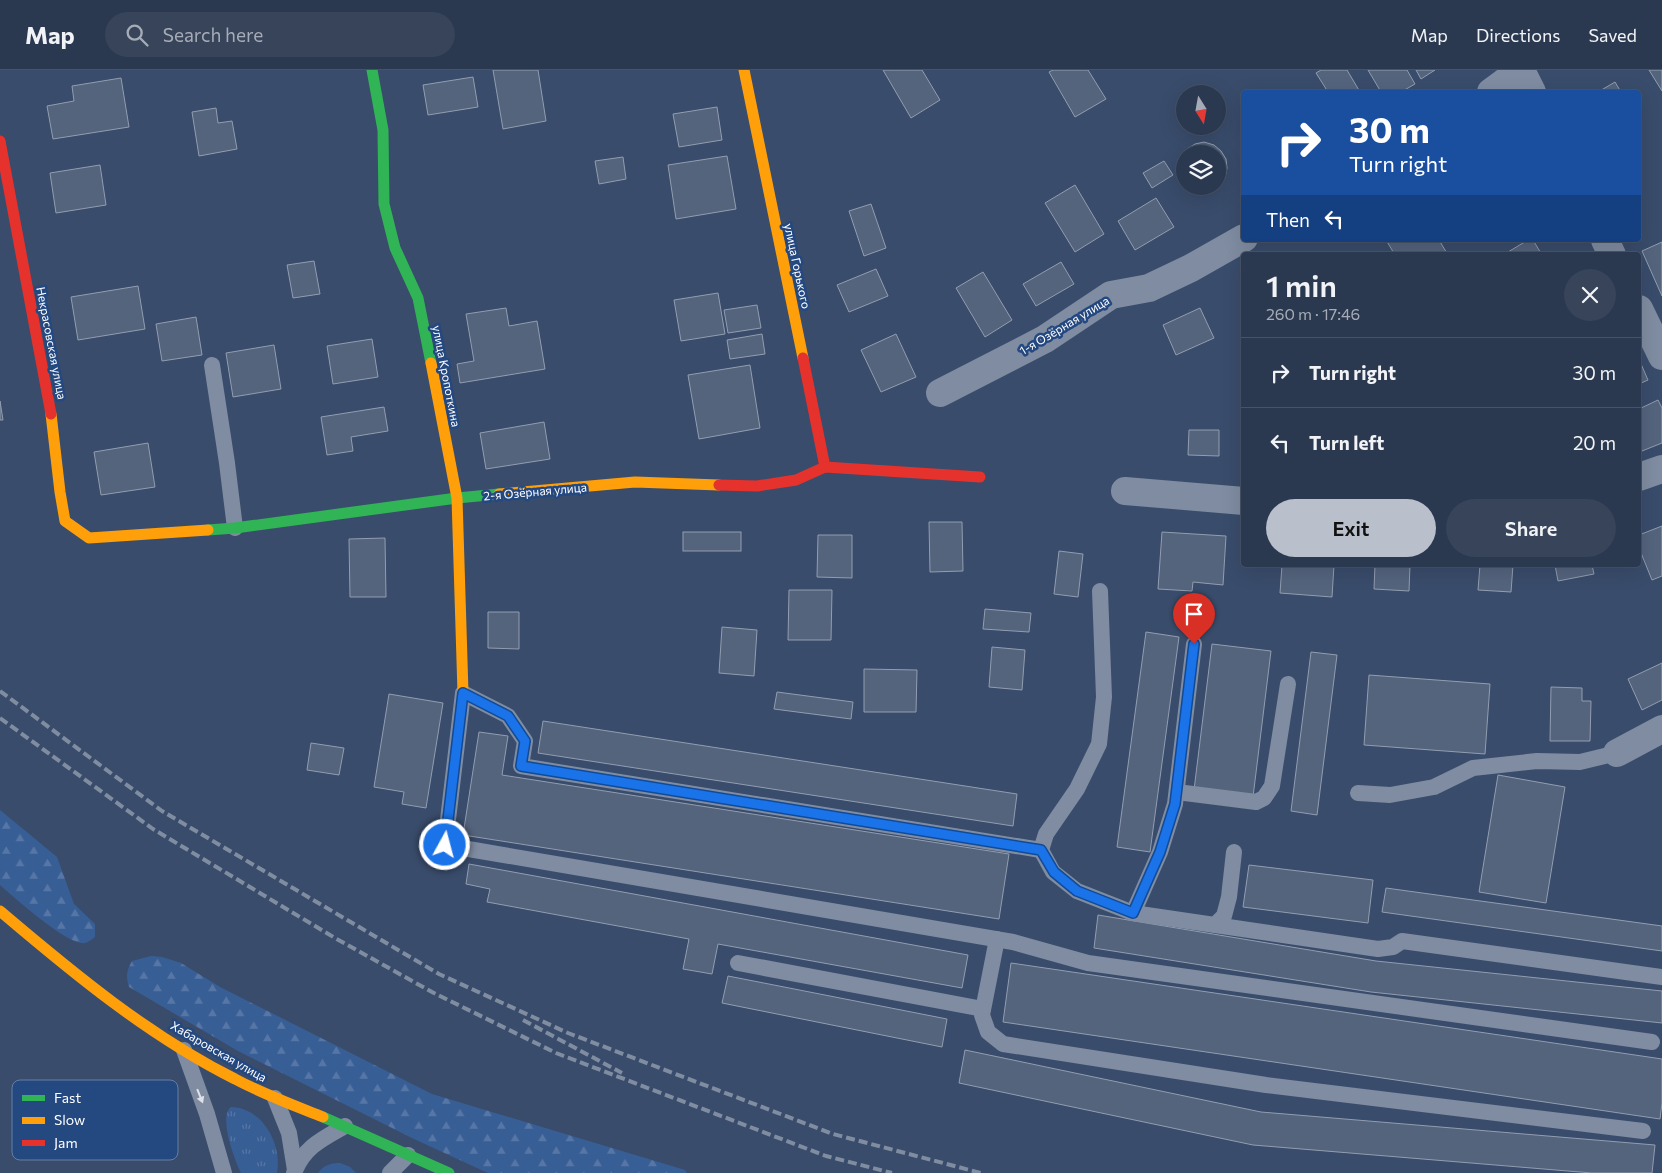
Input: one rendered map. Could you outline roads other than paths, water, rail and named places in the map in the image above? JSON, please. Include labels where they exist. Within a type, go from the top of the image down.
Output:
[{"type":"street","name":"улица Кропоткина","points":[[372,70],[383,130],[384,204],[395,248],[418,298],[457,498],[463,693]]},
{"type":"street","name":"улица Горького","points":[[744,70],[825,467]]},
{"type":"street","points":[[1494,90],[1521,70],[1531,90]]},
{"type":"street","name":"Некрасовская улица","points":[[0,141],[50,405],[65,521],[89,538]]},
{"type":"street","name":"1-я Озёрная улица","points":[[940,393],[1045,339],[1111,295],[1149,288],[1191,268],[1241,240]]},
{"type":"street","points":[[1641,313],[1662,356]]},
{"type":"street","name":"2-я Озёрная улица","points":[[89,538],[235,528],[457,498],[635,482],[757,486],[796,480],[825,467],[980,477]]},
{"type":"street","points":[[1641,476],[1662,469]]},
{"type":"street","points":[[1125,491],[1241,501]]},
{"type":"street","points":[[1617,753],[1662,730]]},
{"type":"street","name":"Хабаровская улица","points":[[0,911],[103,995],[184,1050],[233,1078],[275,1098],[345,1126],[448,1173]]},
{"type":"lane","points":[[212,365],[235,528]]},
{"type":"lane","points":[[1100,591],[1104,697],[1098,744],[1077,789],[1046,834],[1041,850],[1054,872],[1077,891],[1133,913],[1378,949],[1393,947],[1402,941],[1662,977]]},
{"type":"lane","points":[[1133,913],[1160,852],[1175,804],[1194,644]]},
{"type":"lane","points":[[1177,792],[1256,802],[1264,798],[1272,786],[1288,684]]},
{"type":"lane","points":[[1041,850],[521,766],[525,741],[508,716],[463,693],[445,845],[997,939],[1088,963],[1652,1042]]},
{"type":"lane","points":[[1358,793],[1390,796],[1434,787],[1472,768],[1537,761],[1580,762],[1617,753]]},
{"type":"lane","points":[[1215,925],[1224,916],[1229,897],[1234,852]]},
{"type":"lane","points":[[997,939],[982,1015],[988,1032],[1003,1044],[1266,1086],[1643,1131]]},
{"type":"lane","points":[[738,963],[983,1009]]},
{"type":"lane","points":[[184,1050],[207,1114],[224,1173]]},
{"type":"lane","points":[[275,1098],[289,1133],[294,1171]]},
{"type":"lane","points":[[294,1171],[308,1148],[345,1126]]},
{"type":"lane","points":[[390,1173],[408,1155]]},
{"type":"railway","points":[[0,691],[162,811],[439,974],[568,1033],[833,1134],[981,1173]]},
{"type":"railway","points":[[0,718],[153,829],[335,938],[432,992],[556,1053],[826,1156],[892,1173]]},
{"type":"railway","points":[[523,1020],[622,1073]]}]
